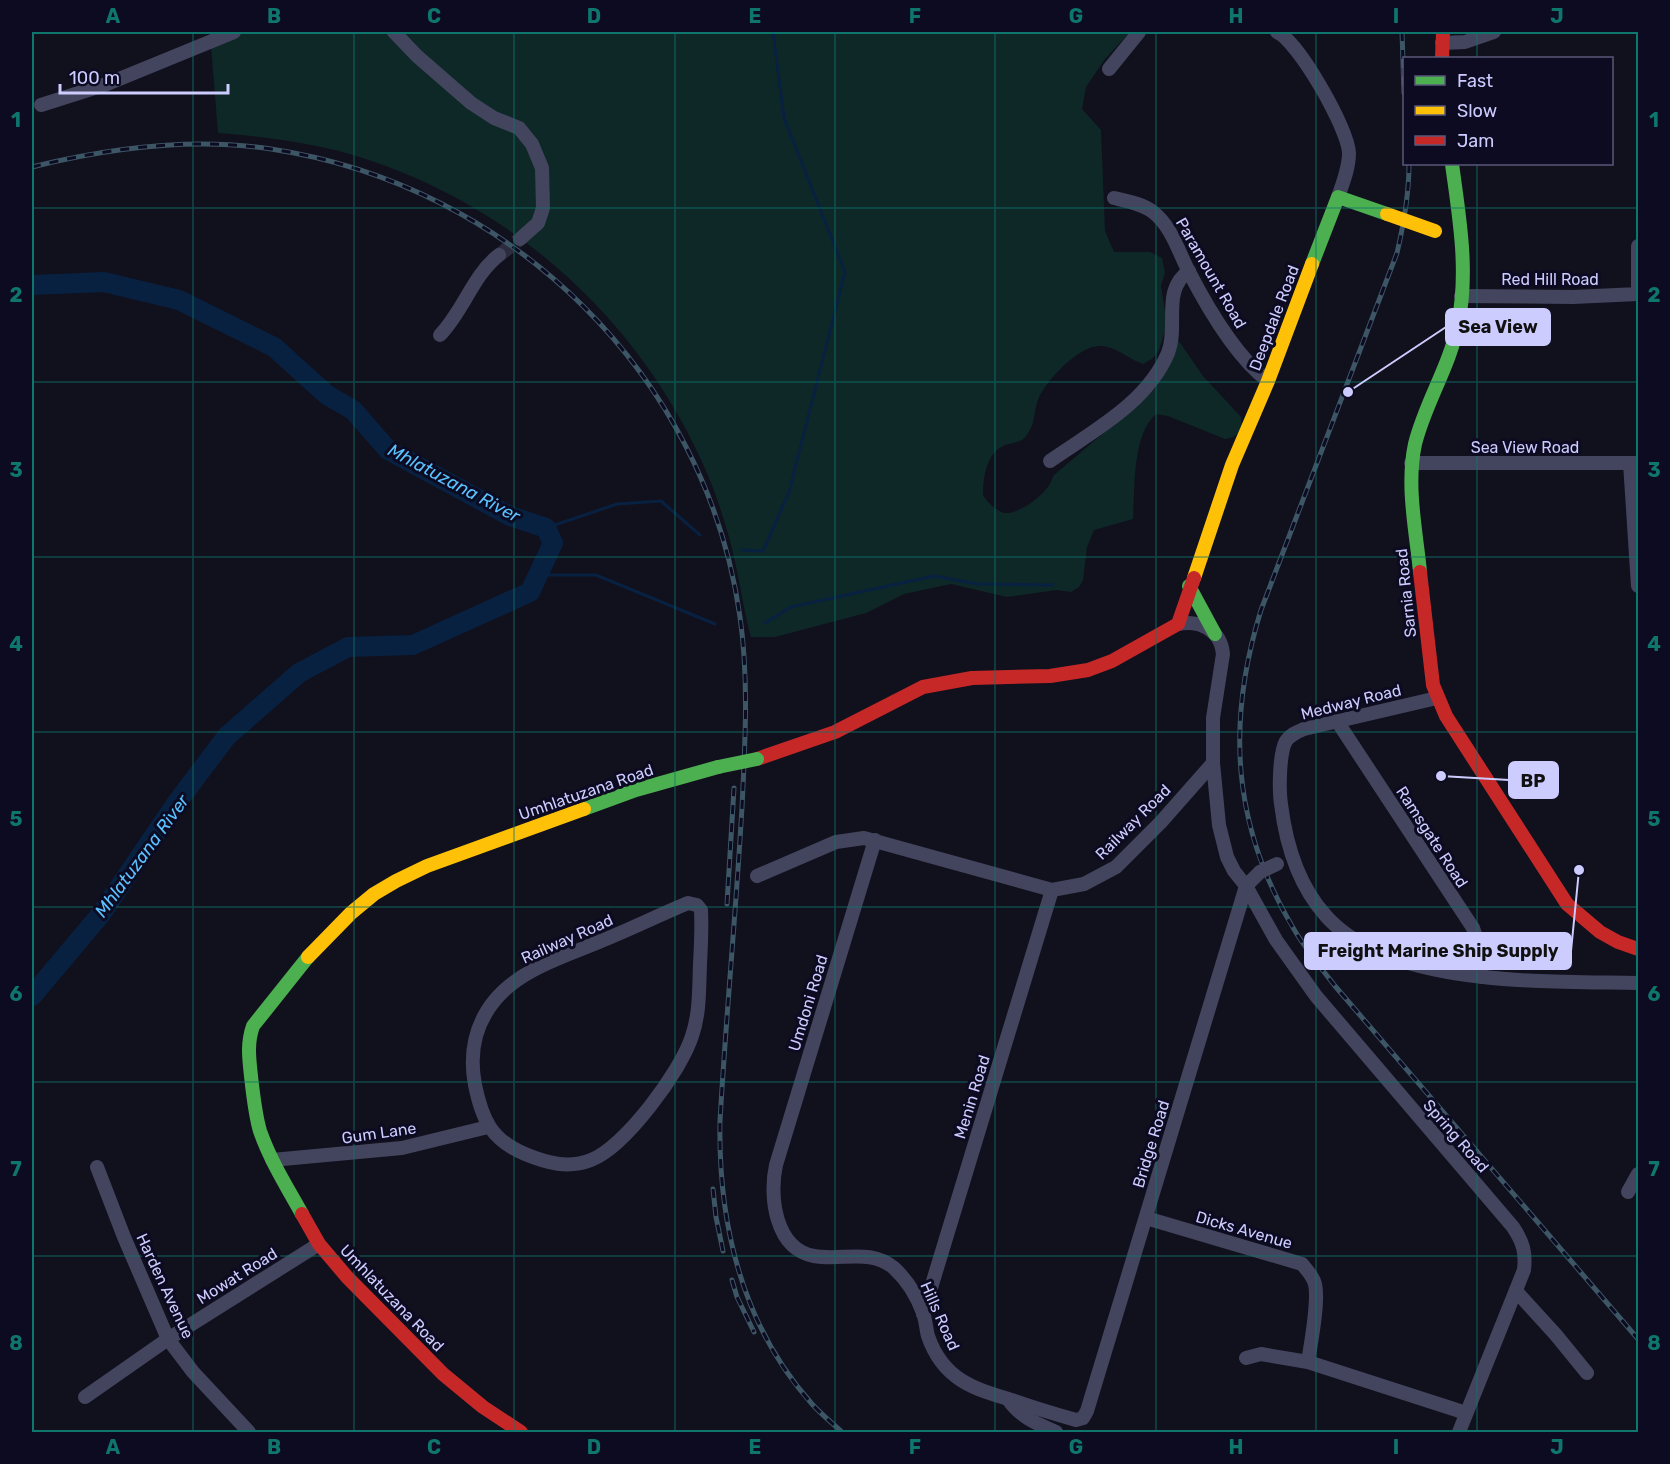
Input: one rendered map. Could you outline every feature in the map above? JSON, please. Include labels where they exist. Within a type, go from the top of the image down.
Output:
[{"type":"street","points":[[41,105],[107,84],[234,32]]},
{"type":"street","points":[[394,32],[417,56],[471,103],[494,118],[519,128],[532,144],[542,168],[543,208],[538,223],[520,239]]},
{"type":"street","points":[[1109,69],[1139,32]]},
{"type":"street","name":"Deepdale Road","points":[[1178,624],[1189,586],[1232,465],[1268,381],[1338,197],[1348,164],[1349,151],[1338,117],[1300,54],[1281,32]]},
{"type":"street","points":[[1442,57],[1443,37],[1465,42],[1494,32]]},
{"type":"street","name":"Sarnia Road","points":[[1452,165],[1463,261],[1461,296],[1453,344],[1419,425],[1410,479],[1433,685],[1437,698],[1470,754],[1568,904],[1593,929],[1610,939],[1638,949]]},
{"type":"street","points":[[1338,197],[1435,231],[1461,246]]},
{"type":"street","name":"Paramount Road","points":[[1114,198],[1142,206],[1152,211],[1161,220],[1169,230],[1189,271],[1237,352],[1268,381]]},
{"type":"street","points":[[1638,246],[1638,294]]},
{"type":"street","points":[[440,335],[459,313],[484,268],[499,255]]},
{"type":"street","points":[[1050,461],[1125,408],[1154,378],[1170,350],[1174,290],[1179,279],[1189,271]]},
{"type":"street","name":"Red Hill Road","points":[[1461,296],[1573,297],[1638,294]]},
{"type":"street","name":"Sea View Road","points":[[1411,463],[1634,463]]},
{"type":"street","points":[[1634,463],[1638,586]]},
{"type":"street","points":[[1189,586],[1222,646],[1223,654],[1213,718],[1213,764],[1219,825],[1227,856],[1234,871],[1246,886],[1260,872],[1292,857]]},
{"type":"street","points":[[1178,624],[1187,622],[1199,624],[1215,634]]},
{"type":"street","name":"Umhlatuzana Road","points":[[521,1432],[483,1407],[442,1374],[347,1278],[319,1244],[272,1161],[260,1130],[248,1052],[253,1026],[338,923],[385,887],[427,866],[636,790],[718,767],[757,759],[821,739],[908,692],[933,684],[964,679],[1065,674],[1088,670],[1109,662],[1178,624]]},
{"type":"street","name":"Medway Road","points":[[1437,698],[1304,729],[1292,734],[1285,743],[1280,796],[1284,831],[1292,857],[1306,887],[1326,917],[1357,941],[1386,956],[1417,967],[1482,977],[1638,983]]},
{"type":"street","name":"Ramsgate Road","points":[[1337,721],[1473,928],[1478,943],[1482,977]]},
{"type":"street","name":"Railway Road","points":[[757,876],[836,842],[864,838],[1052,890],[1084,884],[1116,867],[1213,764]]},
{"type":"street","name":"Umdoni Road","points":[[773,1177],[875,840]]},
{"type":"street","name":"Bridge Road","points":[[1087,1412],[1246,886]]},
{"type":"street","name":"Spring Road","points":[[1246,886],[1275,939],[1316,996],[1513,1227],[1523,1243],[1526,1256],[1524,1270],[1459,1432]]},
{"type":"street","name":"Menin Road","points":[[923,1314],[1052,890]]},
{"type":"street","name":"Railway Road","points":[[688,903],[701,907],[698,1011],[692,1036],[669,1080],[628,1133],[618,1143],[592,1160],[561,1165],[519,1152],[501,1141],[488,1127],[472,1068],[477,1032],[495,999],[524,975],[548,964],[688,903]]},
{"type":"street","name":"Gum Lane","points":[[272,1161],[402,1149],[488,1127]]},
{"type":"street","name":"Harden Avenue","points":[[97,1167],[168,1339],[193,1372],[249,1432]]},
{"type":"street","points":[[1628,1192],[1638,1174]]},
{"type":"street","name":"Hills Road","points":[[773,1177],[776,1211],[787,1239],[804,1252],[814,1256],[870,1256],[885,1262],[903,1277],[913,1292],[923,1314],[928,1335],[944,1366],[969,1386],[1076,1420],[1083,1418],[1087,1412]]},
{"type":"street","name":"Dicks Avenue","points":[[1146,1218],[1302,1264],[1312,1275],[1315,1285],[1308,1362]]},
{"type":"street","name":"Mowat Road","points":[[85,1397],[168,1339],[319,1244]]},
{"type":"street","points":[[1516,1291],[1587,1374]]},
{"type":"street","points":[[1246,1358],[1261,1354],[1308,1362],[1466,1413]]},
{"type":"street","points":[[1008,1399],[1016,1410],[1056,1432]]},
{"type":"green space","points":[[238,32],[1130,32],[1105,59],[1086,87],[1082,109],[1101,130],[1105,231],[1114,252],[1150,252],[1162,258],[1165,272],[1161,286],[1167,324],[1159,350],[1153,358],[1143,364],[1101,346],[1093,347],[1073,357],[1055,374],[1042,392],[1036,405],[1032,426],[1025,438],[1003,446],[989,461],[983,495],[999,511],[1005,513],[1027,506],[1041,495],[1053,476],[1154,390],[1168,365],[1176,337],[1203,376],[1241,417],[1240,430],[1233,437],[1225,439],[1168,416],[1156,414],[1148,423],[1139,448],[1133,519],[1094,530],[1087,547],[1083,580],[1079,587],[1071,592],[1057,590],[1007,597],[951,584],[904,594],[866,613],[775,637],[751,637],[730,541],[710,480],[682,422],[648,367],[608,317],[562,272],[512,233],[458,199],[400,171],[339,151],[309,144],[218,133],[211,45]]},
{"type":"waterway","points":[[742,550],[763,551],[789,492],[845,272],[784,118],[773,32]]},
{"type":"waterway","name":"Mhlatuzana River","points":[[32,285],[104,282],[179,300],[274,347],[327,395],[353,410],[388,450],[510,516],[546,528],[553,543],[530,592],[413,645],[348,647],[299,673],[227,736],[175,805],[101,914],[32,996]]},
{"type":"waterway","points":[[546,528],[617,504],[661,501],[700,535]]},
{"type":"waterway","points":[[538,575],[596,575],[715,624]]},
{"type":"waterway","points":[[765,623],[791,607],[934,576],[977,584],[1053,585]]},
{"type":"tunnel","points":[[499,255],[520,239]]},
{"type":"railway","points":[[1402,32],[1403,62]]},
{"type":"railway","points":[[32,167],[91,154],[150,146],[211,144],[271,149],[359,170],[441,203],[516,249],[583,306],[640,372],[686,447],[720,529],[740,617],[743,641],[745,712],[740,846],[720,1121],[724,1197],[730,1235],[739,1272],[768,1341],[788,1374],[812,1404],[842,1432]]},
{"type":"railway","points":[[1409,165],[1406,208],[1397,253],[1261,610],[1250,652],[1243,693],[1240,734],[1241,774],[1247,814],[1258,853],[1274,892],[1295,931],[1314,959],[1638,1339]]},
{"type":"railway","points":[[727,904],[734,788]]},
{"type":"railway","points":[[713,1189],[723,1251]]},
{"type":"railway","points":[[732,1280],[737,1297],[754,1332]]},
{"type":"traffic: fast","points":[[1420,572],[1413,508],[1412,460],[1419,429],[1454,340],[1463,284],[1462,244],[1452,165]]},
{"type":"traffic: fast","points":[[1312,264],[1338,197],[1387,214]]},
{"type":"traffic: fast","points":[[1189,586],[1215,634]]},
{"type":"traffic: fast","points":[[718,767],[757,759]]},
{"type":"traffic: fast","points":[[584,809],[636,790],[718,767]]},
{"type":"traffic: fast","points":[[302,1214],[274,1163],[260,1131],[253,1097],[249,1051],[253,1026],[308,957]]},
{"type":"traffic: slow","points":[[1387,214],[1435,231]]},
{"type":"traffic: slow","points":[[1194,578],[1232,465],[1268,381],[1312,264]]},
{"type":"traffic: slow","points":[[308,957],[351,913],[374,894],[396,881],[427,866],[584,809]]},
{"type":"traffic: jam","points":[[1442,57],[1443,32]]},
{"type":"traffic: jam","points":[[1420,572],[1433,685],[1446,716],[1567,904],[1600,932],[1638,949]]},
{"type":"traffic: jam","points":[[757,759],[835,732],[923,687],[972,678],[1050,676],[1088,670],[1112,661],[1178,624],[1194,578]]},
{"type":"traffic: jam","points":[[302,1214],[319,1244],[347,1277],[443,1374],[483,1407],[521,1432]]},
{"type":"place","name":"Sea View","points":[[1348,392]]},
{"type":"place","name":"BP","points":[[1441,776]]},
{"type":"place","name":"Freight Marine Ship Supply","points":[[1579,870]]}]
